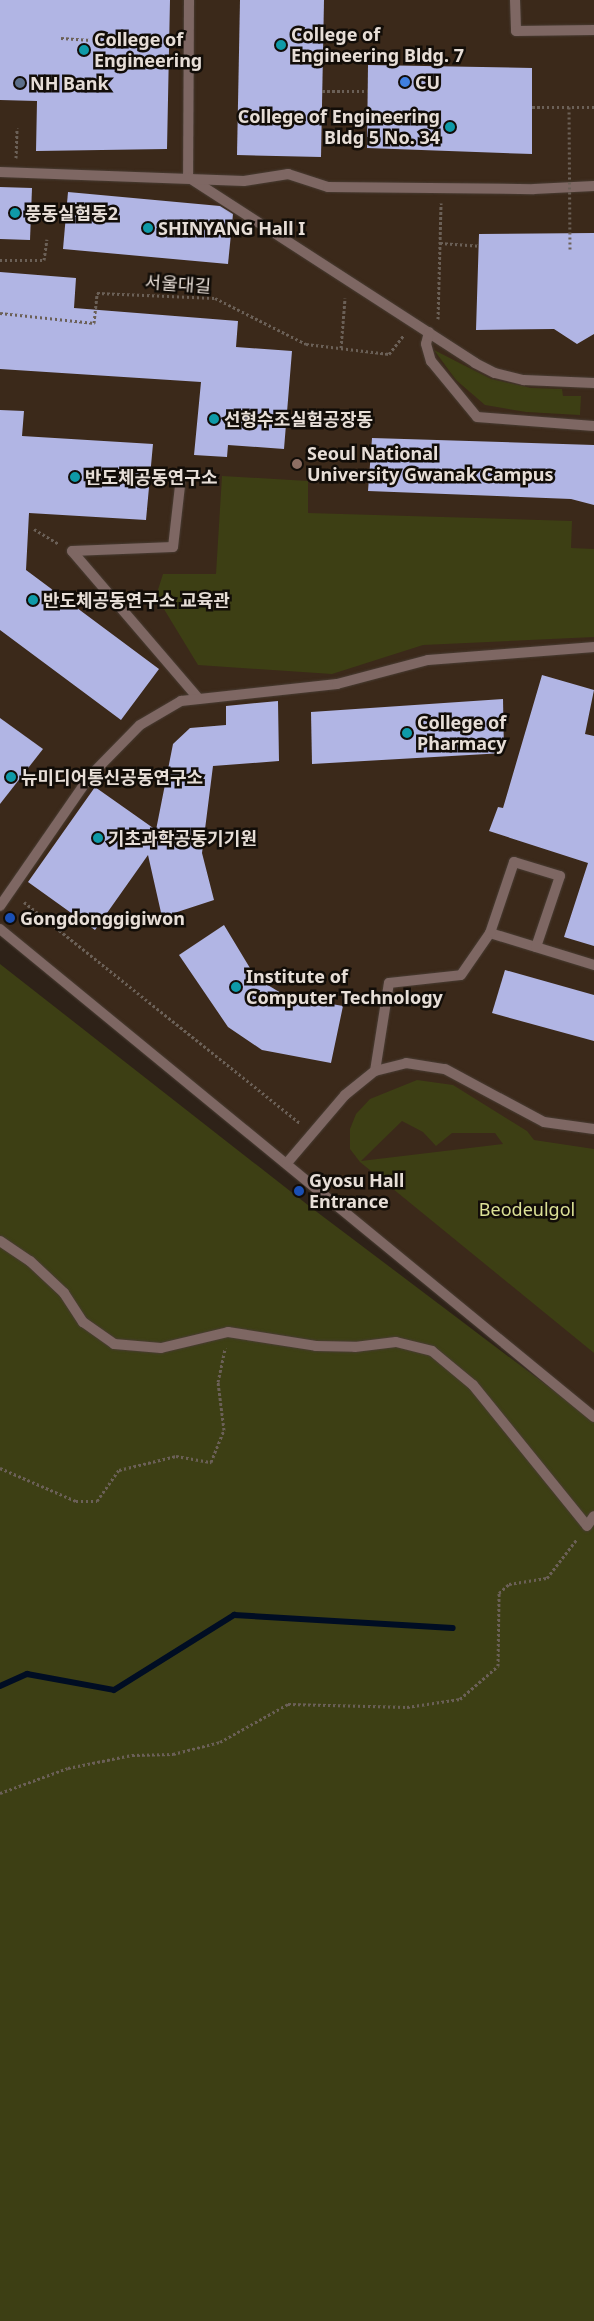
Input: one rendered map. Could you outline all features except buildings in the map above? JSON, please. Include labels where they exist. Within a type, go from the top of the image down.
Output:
[{"type":"street","points":[[188,177],[189,0]]},
{"type":"street","points":[[515,0],[516,31],[594,30]]},
{"type":"street","points":[[0,172],[188,177],[244,181],[288,174],[328,187],[441,189],[594,186]]},
{"type":"street","points":[[188,177],[414,321],[453,351],[495,373],[524,380],[594,383]]},
{"type":"street","points":[[429,332],[426,344],[431,361],[477,417],[594,426]]},
{"type":"street","points":[[72,552],[173,547],[181,477]]},
{"type":"street","points":[[72,552],[199,699]]},
{"type":"street","points":[[0,906],[90,776],[140,725],[181,701],[337,684],[428,660],[594,647]]},
{"type":"street","points":[[376,1071],[389,983],[461,975],[490,933],[514,862],[560,876],[536,947]]},
{"type":"street","points":[[0,929],[594,1417]]},
{"type":"street","points":[[490,933],[594,965]]},
{"type":"street","points":[[287,1163],[345,1095],[376,1071],[406,1062],[445,1069],[544,1122],[594,1129]]},
{"type":"street","points":[[0,1241],[30,1261],[64,1293],[83,1322],[114,1344],[161,1348],[228,1332],[316,1346],[355,1347],[396,1342],[432,1351],[473,1385],[587,1526],[594,1516]]},
{"type":"path","points":[[61,38],[91,40]]},
{"type":"path","points":[[322,90],[368,91]]},
{"type":"path","points":[[532,107],[594,106]]},
{"type":"path","points":[[569,107],[570,249]]},
{"type":"path","points":[[16,158],[17,128]]},
{"type":"path","points":[[429,332],[439,317],[441,189]]},
{"type":"path","points":[[0,260],[44,260],[47,239]]},
{"type":"path","points":[[440,244],[478,246]]},
{"type":"path","name":"서울대길","points":[[0,313],[94,322],[98,293],[215,298],[306,344],[389,354],[414,321]]},
{"type":"path","points":[[34,529],[72,552]]},
{"type":"path","points":[[24,902],[312,1133]]},
{"type":"path","points":[[0,1468],[76,1501],[97,1502],[119,1470],[176,1456],[211,1462],[224,1430],[218,1382],[228,1332]]},
{"type":"path","points":[[0,1792],[68,1768],[132,1755],[173,1754],[220,1742],[288,1704],[407,1707],[460,1699],[498,1666],[498,1592],[509,1584],[547,1578],[587,1526]]},
{"type":"shaded area","name":"Seoul National University Gwanak Campus","points":[[0,0],[594,0],[594,1417],[0,929]]},
{"type":"green space","points":[[434,350],[491,379],[531,388],[562,389],[563,396],[581,396],[580,415],[526,412],[485,405],[456,380]]},
{"type":"green space","points":[[222,476],[308,481],[308,513],[572,521],[571,548],[594,549],[594,637],[423,645],[332,674],[198,665],[156,596],[163,574],[216,574]]},
{"type":"green space","points":[[0,964],[313,1209],[594,1421],[594,2321],[0,2321]]},
{"type":"green space","name":"Beodeulgol","points":[[417,1080],[453,1085],[527,1131],[534,1140],[594,1149],[594,1353],[360,1162],[350,1149],[350,1129],[356,1114],[370,1099]],"holes":[[[402,1121],[423,1132],[436,1146],[452,1133],[495,1133],[503,1144],[361,1161]]]},
{"type":"waterway","points":[[0,1686],[27,1674],[114,1690],[234,1615],[453,1628]]},
{"type":"place","name":"College of Engineering Bldg. 7","points":[[281,45]]},
{"type":"place","name":"College of Engineering","points":[[84,50]]},
{"type":"place","name":"CU","points":[[405,82]]},
{"type":"place","name":"NH Bank","points":[[20,83]]},
{"type":"place","name":"College of Engineering Bldg 5 No. 34","points":[[450,127]]},
{"type":"place","name":"풍동실험동2","points":[[15,213]]},
{"type":"place","name":"SHINYANG Hall I","points":[[148,228]]},
{"type":"place","name":"선형수조실험공장동","points":[[214,419]]},
{"type":"place","name":"Seoul National University Gwanak Campus","points":[[297,464]]},
{"type":"place","name":"반도체공동연구소","points":[[75,477]]},
{"type":"place","name":"반도체공동연구소 교육관","points":[[33,600]]},
{"type":"place","name":"College of Pharmacy","points":[[407,733]]},
{"type":"place","name":"뉴미디어통신공동연구소","points":[[11,777]]},
{"type":"place","name":"기초과학공동기기원","points":[[98,838]]},
{"type":"place","name":"Gongdonggigiwon","points":[[10,918]]},
{"type":"place","name":"Institute of Computer Technology","points":[[236,987]]},
{"type":"place","name":"Gyosu Hall Entrance","points":[[299,1191]]}]
